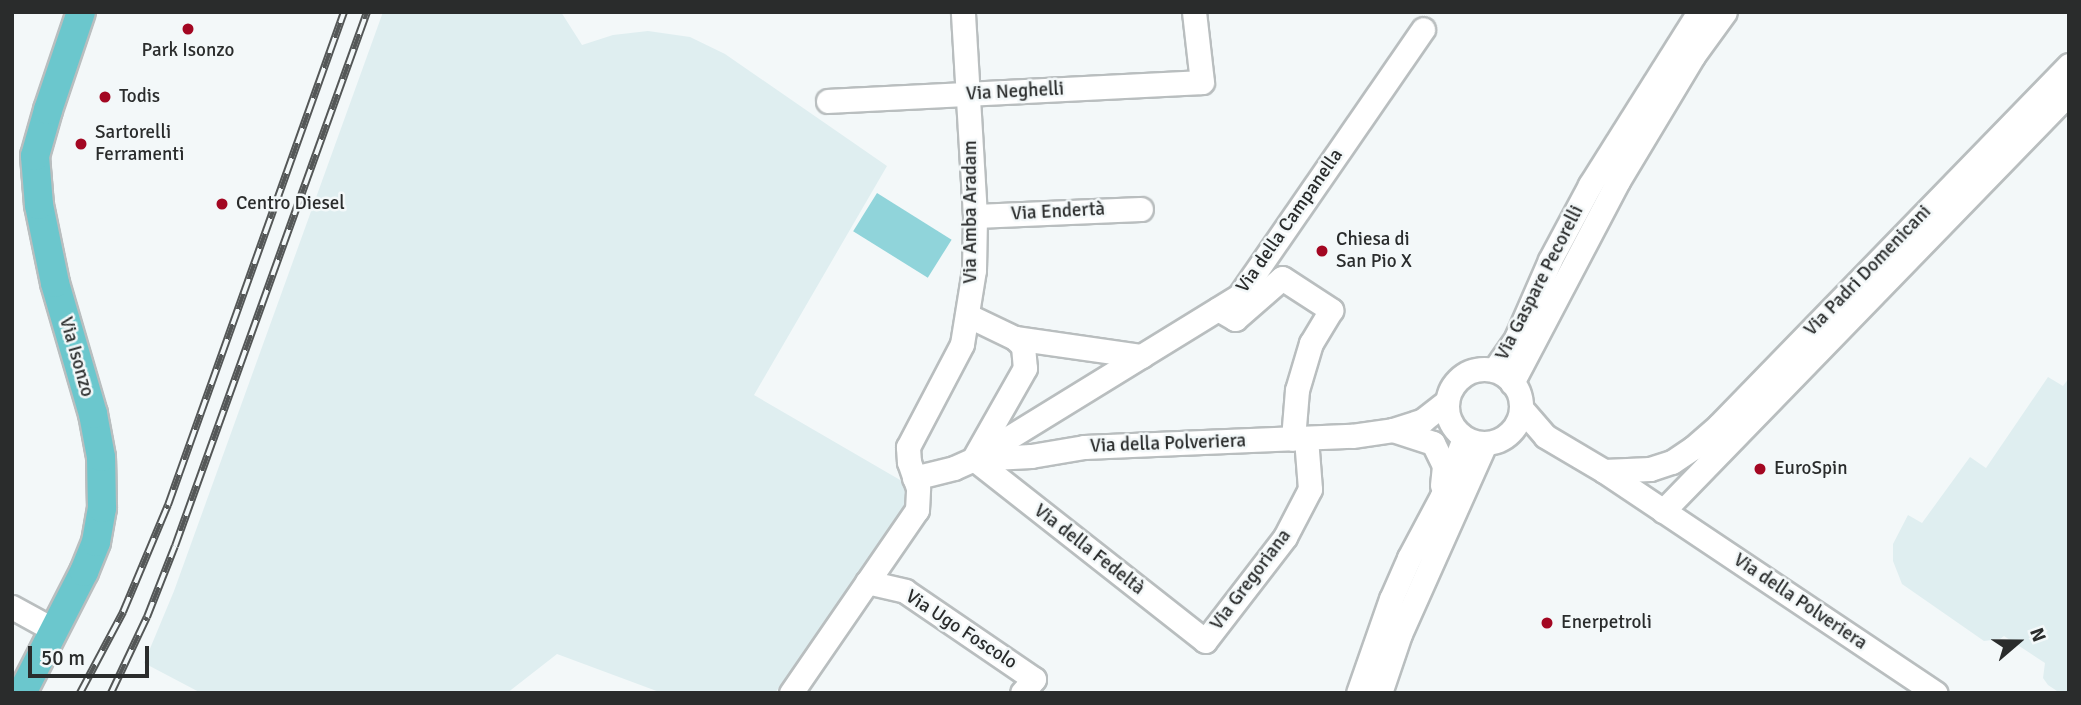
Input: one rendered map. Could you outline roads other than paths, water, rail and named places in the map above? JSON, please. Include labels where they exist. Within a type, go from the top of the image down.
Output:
[{"type":"main road","name":"Via Isonzo","points":[[22,693],[96,542],[102,508],[101,457],[93,414],[55,283],[39,205],[35,156],[81,12]]},
{"type":"street","name":"Via Amba Aradam","points":[[791,693],[917,510],[918,488],[908,447],[945,382],[962,344],[969,316],[975,216],[963,12]]},
{"type":"street","name":"Via Neghelli","points":[[828,101],[1202,82],[1194,12]]},
{"type":"street","name":"Via Gaspare Pecorelli","points":[[1503,377],[1516,338],[1550,260],[1590,185],[1699,12]]},
{"type":"street","name":"Via Gaspare Pecorelli","points":[[1503,377],[1693,56],[1725,12]]},
{"type":"street","name":"Via della Campanella","points":[[974,459],[1239,296],[1423,29]]},
{"type":"street","name":"Via Padri Domenicani","points":[[1604,471],[1657,467],[1693,448],[1719,425],[2069,65]]},
{"type":"street","name":"Via Padri Domenicani","points":[[1655,505],[1680,491],[2069,93]]},
{"type":"street","name":"Via Endertà","points":[[975,216],[1141,209]]},
{"type":"street","name":"Via Gregoriana","points":[[1205,641],[1285,537],[1310,489],[1311,466],[1299,438],[1297,390],[1311,343],[1331,310],[1282,278],[1235,318],[1218,309]]},
{"type":"street","points":[[969,316],[1015,338],[1142,356]]},
{"type":"street","points":[[974,459],[1025,368],[1023,346],[1015,338]]},
{"type":"street","name":"Via Gaspare Pecorelli","points":[[1357,693],[1404,568],[1442,496],[1461,427],[1449,391],[1462,376],[1482,369],[1503,377],[1521,408]]},
{"type":"street","points":[[1461,427],[1507,435],[1518,420],[1521,408]]},
{"type":"street","name":"Via della Polveriera","points":[[1521,408],[1545,436],[1604,471],[1936,693]]},
{"type":"street","name":"Via della Polveriera","points":[[914,478],[954,468],[974,459],[1031,456],[1084,447],[1299,438],[1393,430],[1423,420],[1461,427]]},
{"type":"street","name":"Via Gaspare Pecorelli","points":[[1380,693],[1461,427]]},
{"type":"street","points":[[1393,430],[1433,443],[1444,466],[1442,496]]},
{"type":"street","name":"Via della Polveriera","points":[[1507,435],[1545,436]]},
{"type":"street","name":"Via della Fedeltà","points":[[974,459],[1205,641]]},
{"type":"street","points":[[1655,505],[1648,481],[1657,467],[1671,471],[1678,481],[1680,491]]},
{"type":"street","name":"Via Ugo Foscolo","points":[[867,582],[905,591],[1034,679],[1023,693]]},
{"type":"street","points":[[12,607],[54,629]]},
{"type":"railway","points":[[80,693],[123,612],[168,505],[344,12]]},
{"type":"railway","points":[[111,693],[147,617],[175,546],[367,12]]},
{"type":"place","name":"Park Isonzo","points":[[188,29]]},
{"type":"place","name":"Todis","points":[[105,97]]},
{"type":"place","name":"Sartorelli Ferramenti","points":[[81,144]]},
{"type":"place","name":"Centro Diesel","points":[[222,204]]},
{"type":"place","name":"Chiesa di San Pio X","points":[[1322,251]]},
{"type":"place","name":"EuroSpin","points":[[1760,469]]},
{"type":"place","name":"Enerpetroli","points":[[1547,623]]}]
